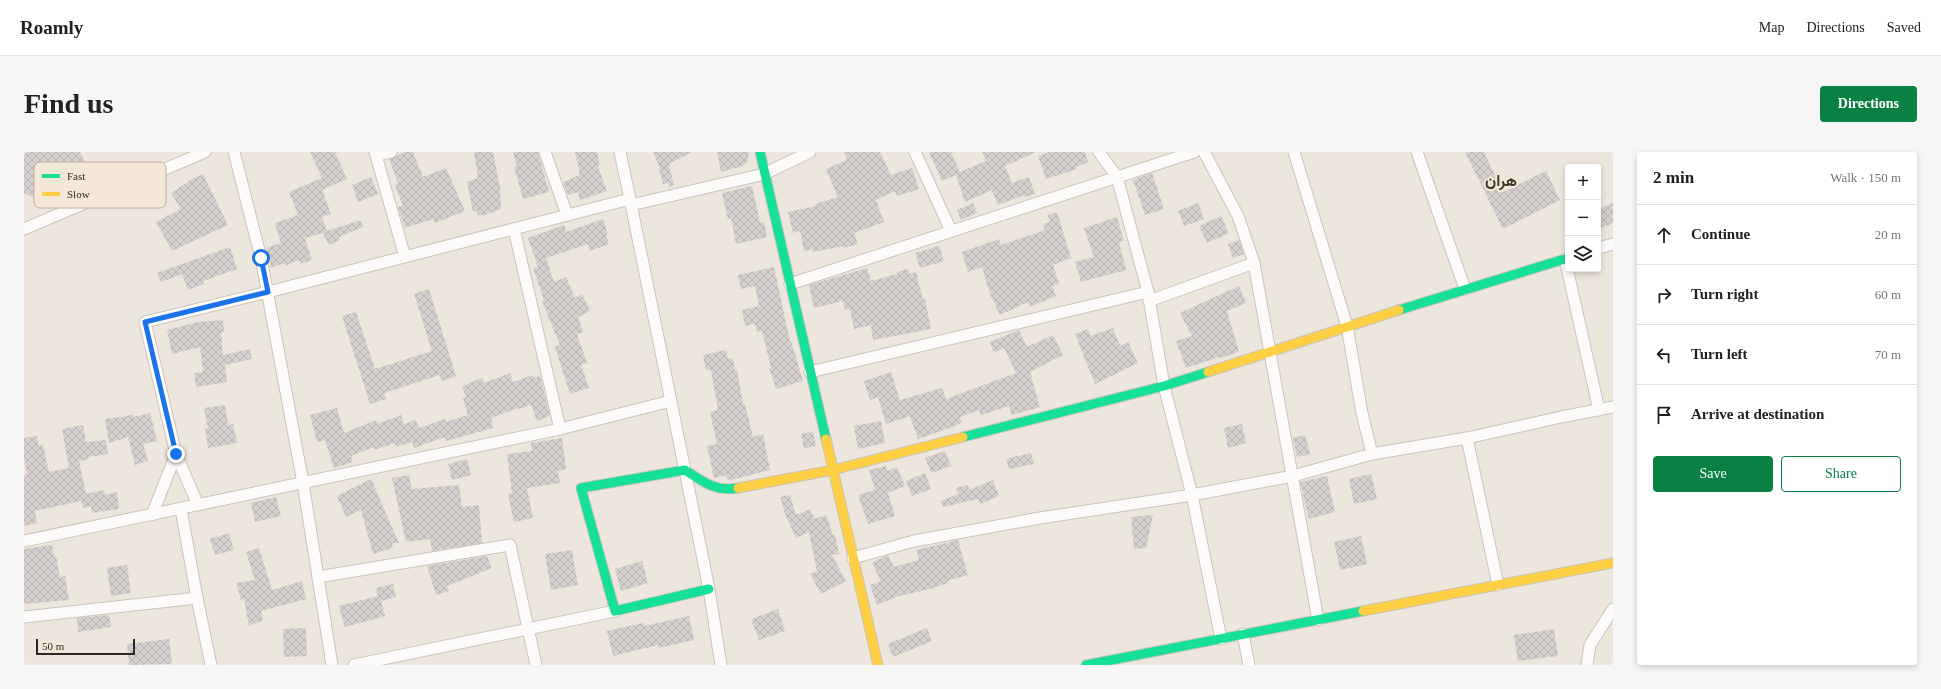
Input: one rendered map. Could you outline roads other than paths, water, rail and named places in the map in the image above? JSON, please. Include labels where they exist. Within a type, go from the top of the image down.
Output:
[{"type":"street","points":[[166,169],[205,152]]},
{"type":"street","points":[[234,152],[261,258],[268,292],[303,483],[332,665]]},
{"type":"street","points":[[391,152],[376,153],[405,257]]},
{"type":"street","points":[[545,152],[567,216]]},
{"type":"street","points":[[620,152],[709,589],[721,665]]},
{"type":"street","points":[[760,152],[878,665]]},
{"type":"street","points":[[198,505],[176,454],[145,322],[567,216],[764,174],[810,152]]},
{"type":"street","points":[[915,152],[951,231]]},
{"type":"street","points":[[1099,152],[1117,177],[1149,296],[1164,386],[1192,495],[1221,639]]},
{"type":"street","points":[[790,284],[1194,152]]},
{"type":"street","points":[[1204,152],[1238,216],[1254,263],[1318,620]]},
{"type":"street","points":[[1294,152],[1347,326],[1362,413],[1372,454]]},
{"type":"street","points":[[1417,152],[1465,289]]},
{"type":"street","points":[[24,229],[73,208]]},
{"type":"street","points":[[514,229],[560,428]]},
{"type":"street","points":[[1601,247],[1613,244]]},
{"type":"street","points":[[615,611],[581,488],[685,470],[708,486],[732,489],[833,470],[1164,386],[1347,326],[1565,258]]},
{"type":"street","points":[[810,372],[1149,296],[1254,263]]},
{"type":"street","points":[[1569,272],[1598,410]]},
{"type":"street","points":[[24,541],[560,428],[671,401]]},
{"type":"street","points":[[853,558],[914,540],[1040,518],[1192,495],[1293,476],[1372,454],[1467,438],[1613,407]]},
{"type":"street","points":[[1467,438],[1498,585]]},
{"type":"street","points":[[152,515],[176,454]]},
{"type":"street","points":[[181,509],[211,665]]},
{"type":"street","points":[[318,576],[510,545],[536,665]]},
{"type":"street","points":[[1086,665],[1613,563]]},
{"type":"street","points":[[354,665],[615,611],[709,589]]},
{"type":"street","points":[[24,617],[197,598]]},
{"type":"street","points":[[1587,665],[1590,644],[1613,609]]},
{"type":"street","points":[[1244,634],[1249,665]]},
{"type":"district","name":"هران","points":[[1501,180]]}]
